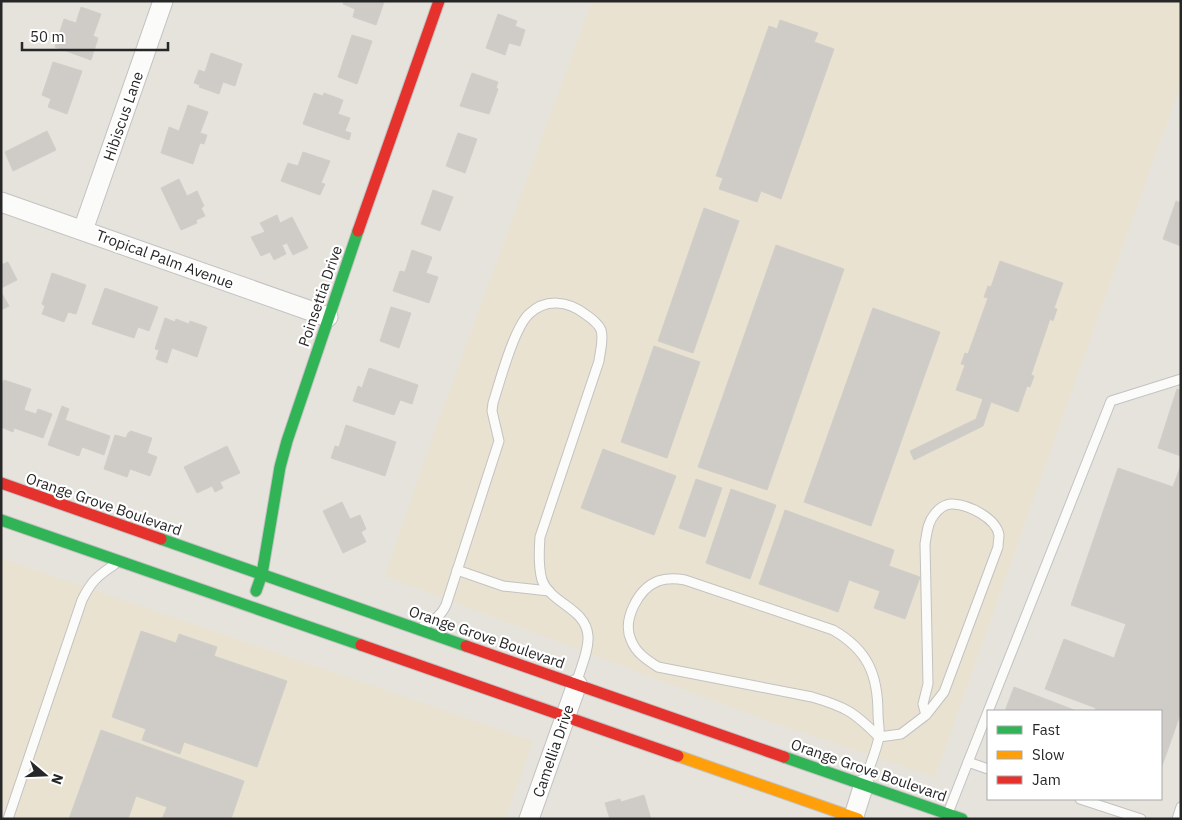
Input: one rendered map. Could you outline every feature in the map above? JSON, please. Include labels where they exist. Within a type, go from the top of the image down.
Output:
[{"type":"street","name":"Hibiscus Lane","points":[[83,230],[163,1]]},
{"type":"street","name":"Poinsettia Drive","points":[[251,606],[262,574],[280,467],[287,441],[328,317],[439,1]]},
{"type":"street","name":"Tropical Palm Avenue","points":[[1,202],[328,317]]},
{"type":"street","name":"Orange Grove Boulevard","points":[[1,483],[962,819]]},
{"type":"street","points":[[1,520],[855,818],[864,784]]},
{"type":"street","name":"Camellia Drive","points":[[529,819],[577,684]]},
{"type":"lane","points":[[418,629],[442,613],[457,570],[499,441],[492,411],[493,403],[523,322],[541,306],[565,303],[592,318],[600,329],[602,341],[599,361],[540,537],[538,553],[542,580],[549,592],[575,612],[584,622],[588,635],[587,647],[577,684]]},
{"type":"lane","points":[[989,710],[1111,401],[1181,379]]},
{"type":"lane","points":[[864,784],[879,737],[878,695],[874,675],[865,657],[844,636],[833,630],[684,580],[672,578],[658,581],[647,587],[638,598],[631,613],[629,624],[630,639],[637,651],[658,667],[812,697],[835,704],[851,712],[879,737],[901,734],[926,714],[944,692],[994,556],[999,535],[994,525],[974,509],[952,503],[941,507],[928,526],[925,544],[928,684],[923,704],[926,714]]},
{"type":"lane","points":[[8,819],[82,600],[90,584],[100,574],[120,561]]},
{"type":"lane","points":[[457,570],[503,586],[549,592]]},
{"type":"lane","points":[[948,814],[987,714]]},
{"type":"lane","points":[[968,762],[987,769]]},
{"type":"lane","points":[[1083,800],[1141,819]]},
{"type":"lane","points":[[1177,819],[1181,807]]},
{"type":"shaded area","points":[[592,1],[1181,1],[1181,83],[935,777],[762,719],[385,576],[434,433]]},
{"type":"shaded area","points":[[1,558],[533,741],[505,819],[1,819]]},
{"type":"building","points":[[344,1],[384,2],[376,25],[353,17],[355,9],[343,4]]},
{"type":"building","points":[[81,7],[101,14],[93,36],[98,38],[91,60],[55,47],[64,19],[76,23]]},
{"type":"building","points":[[498,14],[517,21],[515,26],[525,30],[520,46],[509,43],[505,55],[486,48]]},
{"type":"building","points":[[780,20],[818,33],[814,42],[834,49],[781,199],[761,191],[757,202],[719,189],[723,178],[716,176],[769,26],[777,29]]},
{"type":"building","points":[[352,35],[372,41],[357,84],[338,77]]},
{"type":"building","points":[[211,53],[242,64],[235,86],[223,82],[219,94],[199,87],[200,85],[194,83],[199,70],[205,72]]},
{"type":"building","points":[[53,62],[82,71],[67,114],[48,107],[51,99],[42,95]]},
{"type":"building","points":[[472,73],[498,82],[496,88],[498,89],[489,114],[460,106]]},
{"type":"building","points":[[314,93],[323,96],[324,93],[343,100],[338,114],[350,118],[345,131],[351,133],[349,140],[303,124]]},
{"type":"building","points":[[188,105],[208,112],[200,133],[207,135],[204,144],[200,143],[193,164],[161,153],[169,127],[179,131]]},
{"type":"building","points":[[47,131],[56,150],[13,171],[5,152]]},
{"type":"building","points":[[458,133],[477,139],[465,173],[446,166]]},
{"type":"building","points":[[303,152],[330,161],[321,183],[325,184],[320,195],[281,181],[288,163],[298,166]]},
{"type":"building","points":[[179,179],[187,196],[197,191],[204,206],[201,208],[205,216],[196,220],[197,223],[181,230],[161,188]]},
{"type":"building","points":[[433,190],[453,197],[440,231],[421,224]]},
{"type":"building","points":[[1176,201],[1181,203],[1181,246],[1163,239]]},
{"type":"building","points":[[704,208],[739,221],[693,353],[658,341]]},
{"type":"building","points":[[277,215],[280,223],[292,217],[308,248],[293,255],[287,243],[282,245],[286,254],[274,260],[270,252],[261,256],[251,237],[265,232],[260,223]]},
{"type":"building","points":[[776,245],[844,269],[767,490],[698,467]]},
{"type":"building","points":[[412,250],[432,257],[426,273],[438,277],[429,303],[393,291],[400,271],[405,272]]},
{"type":"building","points":[[1000,261],[1063,283],[1054,308],[1057,309],[1053,321],[1050,319],[1031,375],[1034,376],[1030,387],[1027,386],[1018,412],[991,402],[983,426],[914,460],[910,451],[976,419],[983,399],[956,390],[965,365],[961,364],[965,353],[968,354],[988,298],[984,297],[988,286],[991,287]]},
{"type":"building","points":[[8,262],[17,280],[1,288],[1,265]]},
{"type":"building","points":[[52,273],[86,285],[76,314],[68,312],[64,322],[42,314],[45,306],[42,304]]},
{"type":"building","points":[[105,288],[158,307],[149,331],[138,327],[134,338],[92,324]]},
{"type":"building","points":[[1,292],[9,306],[1,310]]},
{"type":"building","points":[[391,307],[411,313],[399,348],[380,341]]},
{"type":"building","points":[[873,308],[940,332],[871,526],[804,502]]},
{"type":"building","points":[[165,318],[175,322],[176,319],[189,324],[190,321],[207,327],[197,357],[172,348],[167,363],[156,359],[159,350],[155,349]]},
{"type":"building","points":[[654,346],[700,362],[667,458],[621,442]]},
{"type":"building","points":[[369,368],[418,385],[412,404],[400,400],[394,415],[353,401],[358,386],[362,388]]},
{"type":"building","points":[[4,380],[31,389],[24,410],[36,414],[38,409],[52,414],[43,438],[14,428],[13,432],[1,427],[1,387]]},
{"type":"building","points":[[1177,389],[1181,391],[1181,456],[1158,448]]},
{"type":"building","points":[[62,406],[69,409],[65,420],[110,436],[104,455],[82,447],[79,456],[48,445]]},
{"type":"building","points":[[346,425],[396,442],[385,476],[331,458],[335,446],[339,447]]},
{"type":"building","points":[[131,431],[152,438],[147,453],[157,457],[150,476],[130,469],[127,477],[104,469],[115,435],[126,438]]},
{"type":"building","points":[[227,446],[240,473],[220,482],[223,488],[215,492],[212,486],[197,493],[184,467]]},
{"type":"building","points":[[603,449],[676,476],[654,535],[581,508]]},
{"type":"building","points":[[1181,465],[1181,712],[1162,766],[1162,710],[1095,710],[1096,708],[1045,689],[1064,639],[1114,658],[1126,624],[1071,605],[1118,468],[1173,487]]},
{"type":"building","points":[[696,479],[722,488],[705,537],[679,528]]},
{"type":"building","points":[[731,489],[776,505],[750,579],[706,563]]},
{"type":"building","points":[[342,502],[350,519],[360,515],[366,529],[361,532],[366,542],[343,553],[323,511]]},
{"type":"building","points":[[785,510],[894,550],[889,566],[920,577],[905,619],[874,608],[880,591],[849,580],[838,612],[759,584]]},
{"type":"building","points":[[141,631],[176,643],[179,634],[217,647],[214,656],[287,681],[257,767],[184,742],[180,754],[142,740],[146,729],[112,717]]},
{"type":"building","points":[[1014,687],[1074,710],[1005,710]]},
{"type":"building","points":[[101,730],[244,781],[231,819],[162,819],[167,807],[136,796],[128,819],[69,819]]},
{"type":"building","points":[[644,795],[651,819],[610,819],[605,803],[620,799],[621,802]]},
{"type":"traffic: fast","points":[[256,591],[262,574],[280,467],[287,441],[358,231]]},
{"type":"traffic: fast","points":[[1,520],[361,645]]},
{"type":"traffic: fast","points":[[161,539],[466,646]]},
{"type":"traffic: fast","points":[[784,757],[962,819]]},
{"type":"traffic: slow","points":[[678,756],[858,819]]},
{"type":"traffic: jam","points":[[358,231],[439,1]]},
{"type":"traffic: jam","points":[[1,483],[161,539]]},
{"type":"traffic: jam","points":[[361,645],[678,756]]},
{"type":"traffic: jam","points":[[466,646],[784,757]]}]
